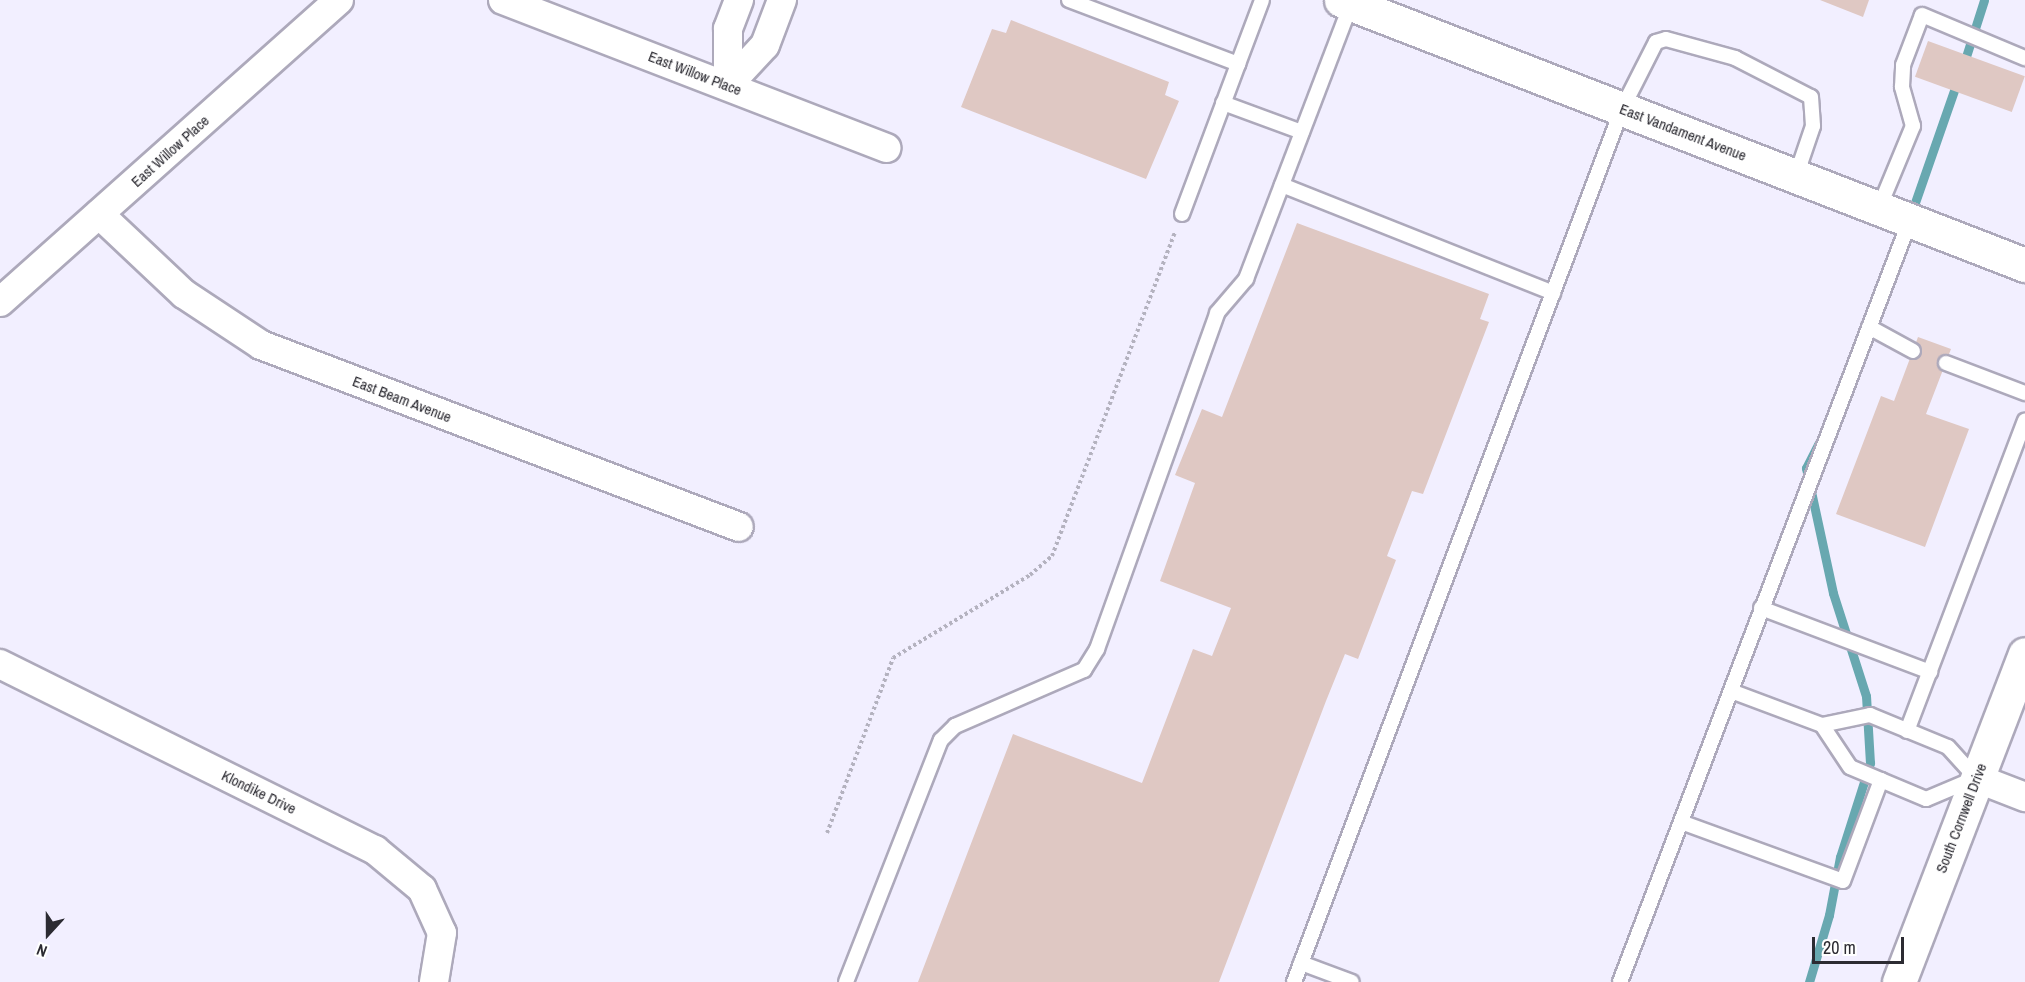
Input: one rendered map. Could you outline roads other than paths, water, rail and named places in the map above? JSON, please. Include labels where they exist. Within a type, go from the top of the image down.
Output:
[{"type":"street","name":"East Willow Place","points":[[0,302],[339,0]]},
{"type":"street","name":"East Willow Place","points":[[502,0],[728,85],[886,148]]},
{"type":"street","points":[[728,85],[728,29],[739,0]]},
{"type":"street","points":[[728,85],[765,45],[782,0]]},
{"type":"street","name":"East Vandament Avenue","points":[[1346,2],[1387,5],[1622,109],[2025,265]]},
{"type":"street","name":"East Beam Avenue","points":[[99,214],[184,294],[261,345],[739,527]]},
{"type":"street","name":"South Cornwell Drive","points":[[1899,982],[2025,654]]},
{"type":"street","name":"Klondike Drive","points":[[0,664],[375,850],[422,889],[442,933],[434,982]]},
{"type":"street","points":[[1976,778],[2025,797]]},
{"type":"lane","points":[[1069,0],[1238,64]]},
{"type":"lane","points":[[1182,214],[1262,0]]},
{"type":"lane","points":[[846,982],[941,740],[955,726],[1084,670],[1097,649],[1217,313],[1246,279],[1302,132],[1346,2]]},
{"type":"lane","points":[[1879,208],[1913,126],[1902,87],[1903,65],[1922,15],[2025,58]]},
{"type":"lane","points":[[1294,982],[1622,109],[1648,52],[1666,39],[1735,58],[1800,87],[1811,97],[1815,109],[1796,176]]},
{"type":"lane","points":[[1223,103],[1302,132]]},
{"type":"lane","points":[[1282,185],[1553,293]]},
{"type":"lane","points":[[1620,982],[1910,220]]},
{"type":"lane","points":[[1869,327],[1913,351]]},
{"type":"lane","points":[[1946,363],[2025,393]]},
{"type":"lane","points":[[1907,731],[2025,421]]},
{"type":"lane","points":[[1761,608],[1930,672]]},
{"type":"lane","points":[[1731,691],[1822,725],[1870,715],[1948,747],[1976,778],[1926,799],[1850,767],[1822,725]]},
{"type":"lane","points":[[1681,822],[1843,880],[1881,780]]},
{"type":"lane","points":[[1301,963],[1352,982]]},
{"type":"waterway","points":[[1963,66],[1984,0]]},
{"type":"waterway","points":[[1911,214],[1957,82]]},
{"type":"waterway","points":[[1809,982],[1829,915],[1840,857],[1870,763],[1866,696],[1833,593],[1806,468],[1819,443]]}]
